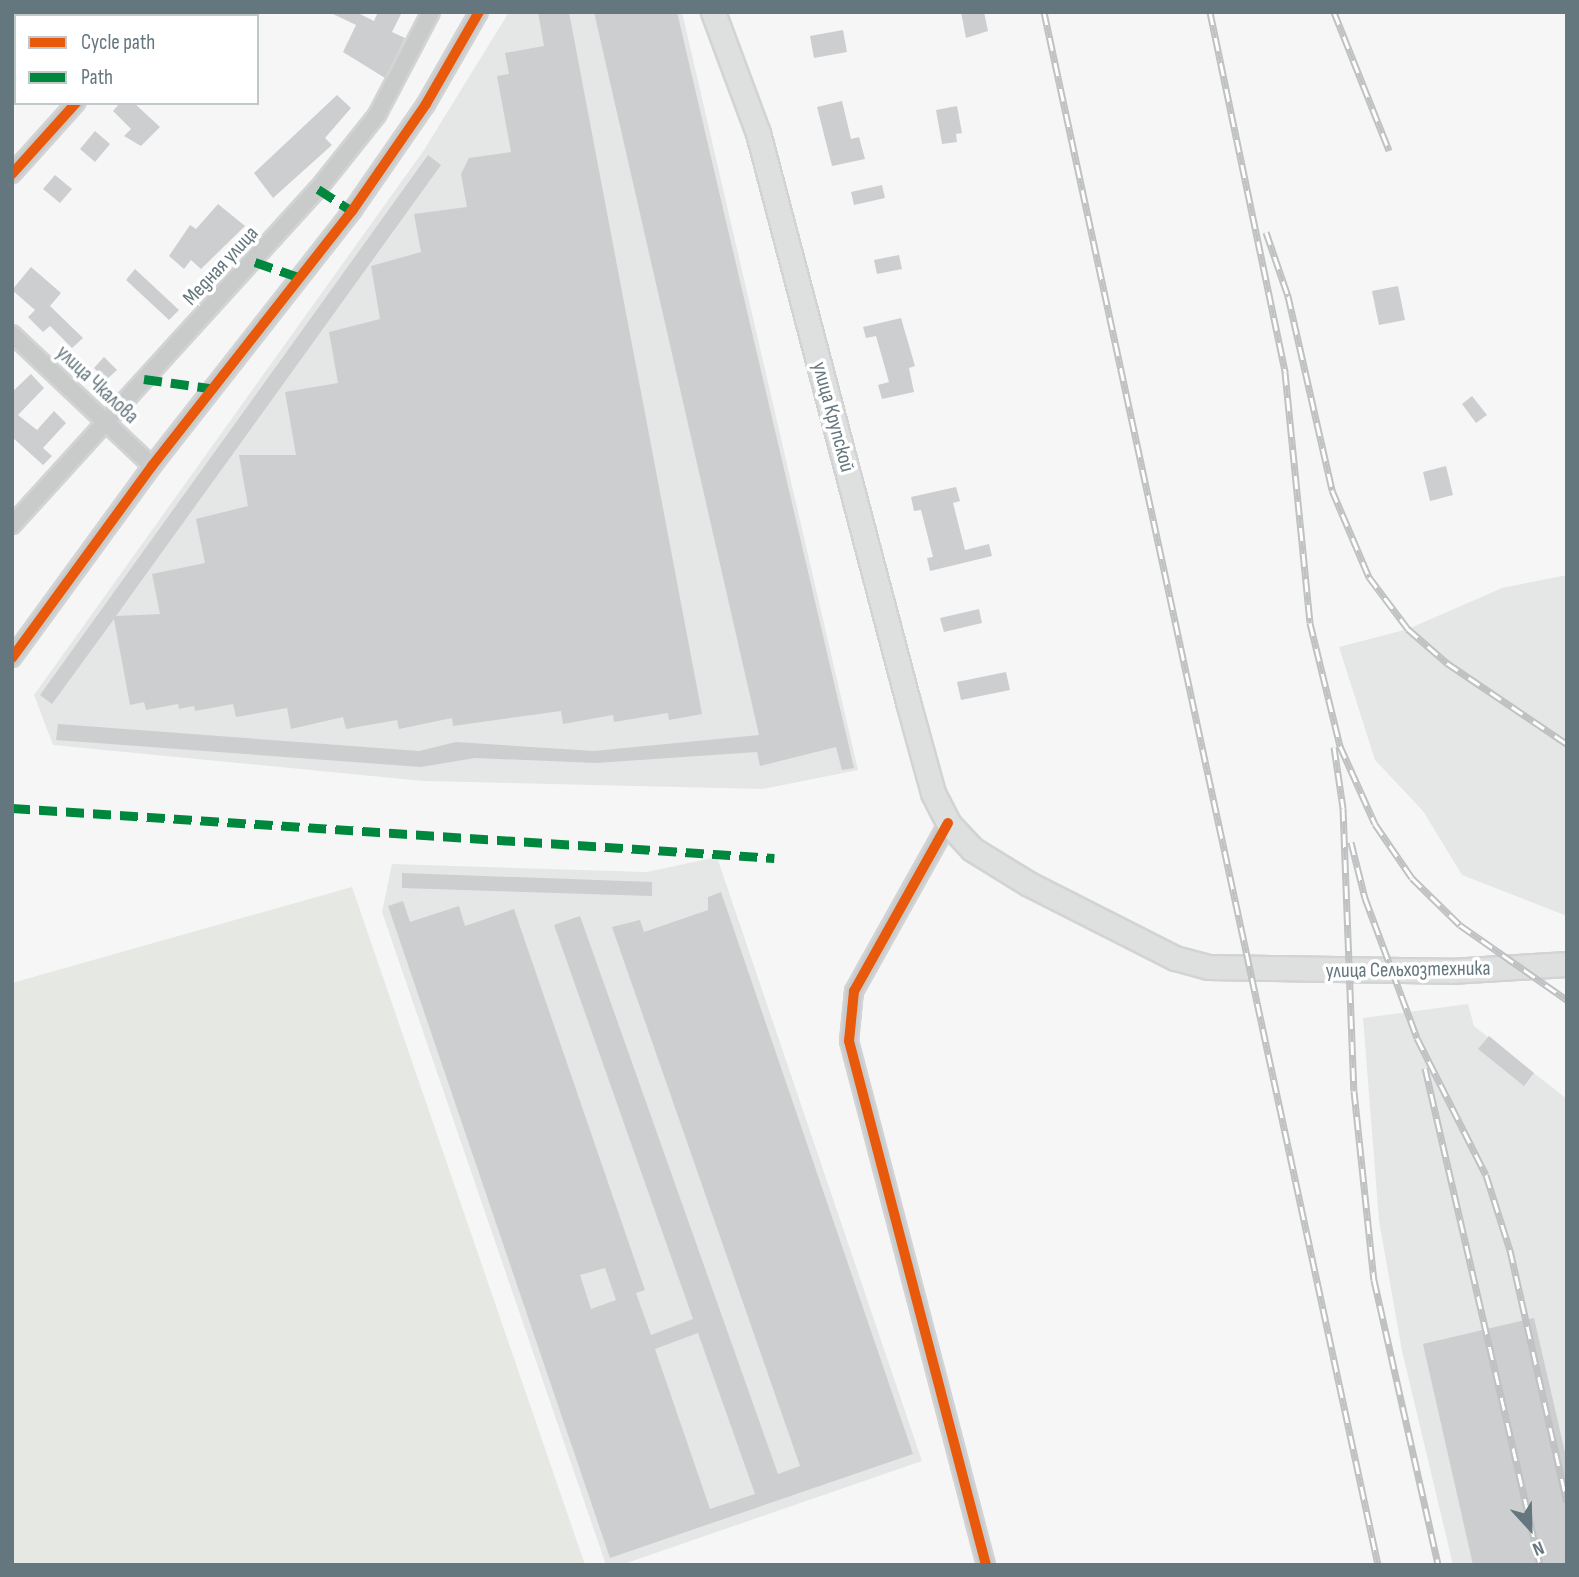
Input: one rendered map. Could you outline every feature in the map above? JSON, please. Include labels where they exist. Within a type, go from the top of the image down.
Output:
[{"type":"main road","name":"улица Крупской","points":[[713,12],[758,133],[933,793],[948,823],[972,849],[1029,884],[1175,958],[1249,971]]},
{"type":"main road","name":"улица Сельхозтехника","points":[[1249,971],[1450,971],[1567,964]]},
{"type":"street","name":"Медная улица","points":[[12,525],[255,262],[377,115],[431,12]]},
{"type":"street","points":[[12,658],[152,466],[352,211],[426,104],[479,12]]},
{"type":"street","points":[[12,174],[74,105]]},
{"type":"street","name":"улица Чкалова","points":[[12,334],[152,466]]},
{"type":"street","points":[[948,823],[854,991],[849,1041],[986,1565]]},
{"type":"shaded area","points":[[509,12],[682,12],[858,770],[763,789],[423,781],[53,745],[34,695],[424,150]]},
{"type":"shaded area","points":[[1567,575],[1567,916],[1462,875],[1423,811],[1375,760],[1339,647],[1408,629],[1502,588]]},
{"type":"shaded area","points":[[717,857],[922,1461],[621,1565],[606,1565],[382,912],[392,864],[647,872]]},
{"type":"shaded area","points":[[352,887],[585,1565],[12,1565],[12,983]]},
{"type":"shaded area","points":[[1468,1004],[1474,1026],[1567,1099],[1567,1565],[1453,1565],[1402,1351],[1379,1221],[1363,1018]]},
{"type":"building","points":[[356,12],[374,21],[378,12],[402,12],[392,32],[405,38],[385,78],[343,52],[356,25],[331,13]]},
{"type":"building","points":[[538,12],[569,12],[702,714],[669,720],[668,713],[614,722],[613,715],[563,724],[561,711],[453,726],[452,718],[399,729],[397,720],[346,729],[343,717],[291,729],[287,708],[236,717],[233,704],[195,711],[194,706],[179,709],[178,704],[146,710],[144,702],[130,705],[114,619],[52,704],[40,695],[428,155],[441,165],[116,616],[160,614],[152,574],[205,563],[196,519],[248,506],[239,455],[296,455],[285,392],[338,383],[329,332],[380,319],[371,266],[421,252],[414,214],[467,207],[461,174],[469,158],[511,152],[497,76],[509,74],[505,53],[544,46]]},
{"type":"building","points":[[594,12],[677,12],[854,768],[842,770],[836,747],[760,766],[757,752],[596,763],[475,758],[421,767],[56,740],[58,724],[419,751],[456,742],[594,751],[759,735]]},
{"type":"building","points":[[961,12],[984,12],[988,31],[966,38]]},
{"type":"building","points":[[843,30],[847,52],[814,58],[810,36]]},
{"type":"building","points":[[337,95],[351,108],[325,138],[332,145],[273,198],[254,173]]},
{"type":"building","points":[[842,101],[851,139],[859,137],[865,159],[832,166],[817,107]]},
{"type":"building","points":[[118,105],[136,105],[160,127],[141,146],[124,136],[131,129],[113,111]]},
{"type":"building","points":[[957,106],[962,133],[956,134],[957,142],[942,144],[936,110]]},
{"type":"building","points":[[95,131],[110,144],[95,162],[80,149]]},
{"type":"building","points":[[55,175],[72,189],[60,203],[43,189]]},
{"type":"building","points":[[882,185],[885,198],[854,205],[851,192]]},
{"type":"building","points":[[218,204],[245,226],[201,269],[191,260],[184,269],[169,256],[190,225],[196,229]]},
{"type":"building","points":[[899,255],[902,269],[877,274],[874,260]]},
{"type":"building","points":[[31,267],[61,293],[50,306],[83,338],[72,348],[50,326],[43,332],[28,317],[35,310],[12,290]]},
{"type":"building","points":[[135,269],[179,310],[169,320],[126,280]]},
{"type":"building","points":[[1398,286],[1405,320],[1379,325],[1372,291]]},
{"type":"building","points":[[901,318],[915,366],[909,368],[914,392],[882,399],[878,385],[889,382],[876,336],[866,338],[863,327]]},
{"type":"building","points":[[104,357],[117,370],[106,380],[94,368]]},
{"type":"building","points":[[31,374],[44,388],[18,415],[37,430],[54,411],[66,423],[43,448],[52,456],[43,465],[12,437],[12,392]]},
{"type":"building","points":[[1472,396],[1487,415],[1476,423],[1462,404]]},
{"type":"building","points":[[1446,466],[1453,495],[1430,501],[1423,472]]},
{"type":"building","points":[[956,487],[960,501],[953,503],[965,550],[989,544],[992,556],[930,571],[927,558],[933,557],[921,510],[914,511],[911,497]]},
{"type":"building","points":[[979,609],[982,623],[944,632],[940,618]]},
{"type":"building","points":[[1006,672],[1010,690],[961,700],[957,682]]},
{"type":"building","points":[[402,873],[652,882],[652,896],[402,888]]},
{"type":"building","points":[[721,892],[913,1454],[610,1558],[388,906],[403,901],[410,922],[459,906],[465,926],[514,909],[645,1290],[636,1293],[651,1335],[693,1319],[554,925],[580,916],[778,1474],[800,1466],[612,927],[640,920],[644,932],[708,910],[708,897]],"holes":[[[605,1268],[616,1300],[591,1309],[580,1275]],[[698,1333],[755,1494],[710,1509],[655,1349]]]},
{"type":"building","points":[[1489,1036],[1534,1073],[1524,1086],[1478,1049]]},
{"type":"building","points":[[1534,1318],[1567,1461],[1567,1565],[1473,1565],[1423,1344]]},
{"type":"railway","points":[[1044,12],[1378,1565]]},
{"type":"railway","points":[[1210,12],[1285,372],[1310,623],[1340,746],[1375,824],[1412,878],[1460,925],[1567,1000]]},
{"type":"railway","points":[[1334,12],[1389,150]]},
{"type":"railway","points":[[1266,232],[1288,296],[1332,490],[1369,577],[1408,629],[1447,663],[1567,744]]},
{"type":"railway","points":[[1334,747],[1343,808],[1354,1091],[1374,1280],[1438,1565]]},
{"type":"railway","points":[[1351,842],[1365,898],[1417,1038],[1486,1175],[1510,1250],[1567,1502]]},
{"type":"railway","points":[[1425,1068],[1540,1565]]},
{"type":"marked path","points":[[318,189],[352,211]]},
{"type":"marked path","points":[[255,262],[301,278]]},
{"type":"marked path","points":[[144,379],[216,389]]},
{"type":"marked path","points":[[12,808],[774,858]]},
{"type":"cycle path","points":[[12,658],[152,466],[352,211],[426,104],[479,12]]},
{"type":"cycle path","points":[[12,174],[74,105]]},
{"type":"cycle path","points":[[948,823],[854,991],[849,1041],[986,1565]]}]
